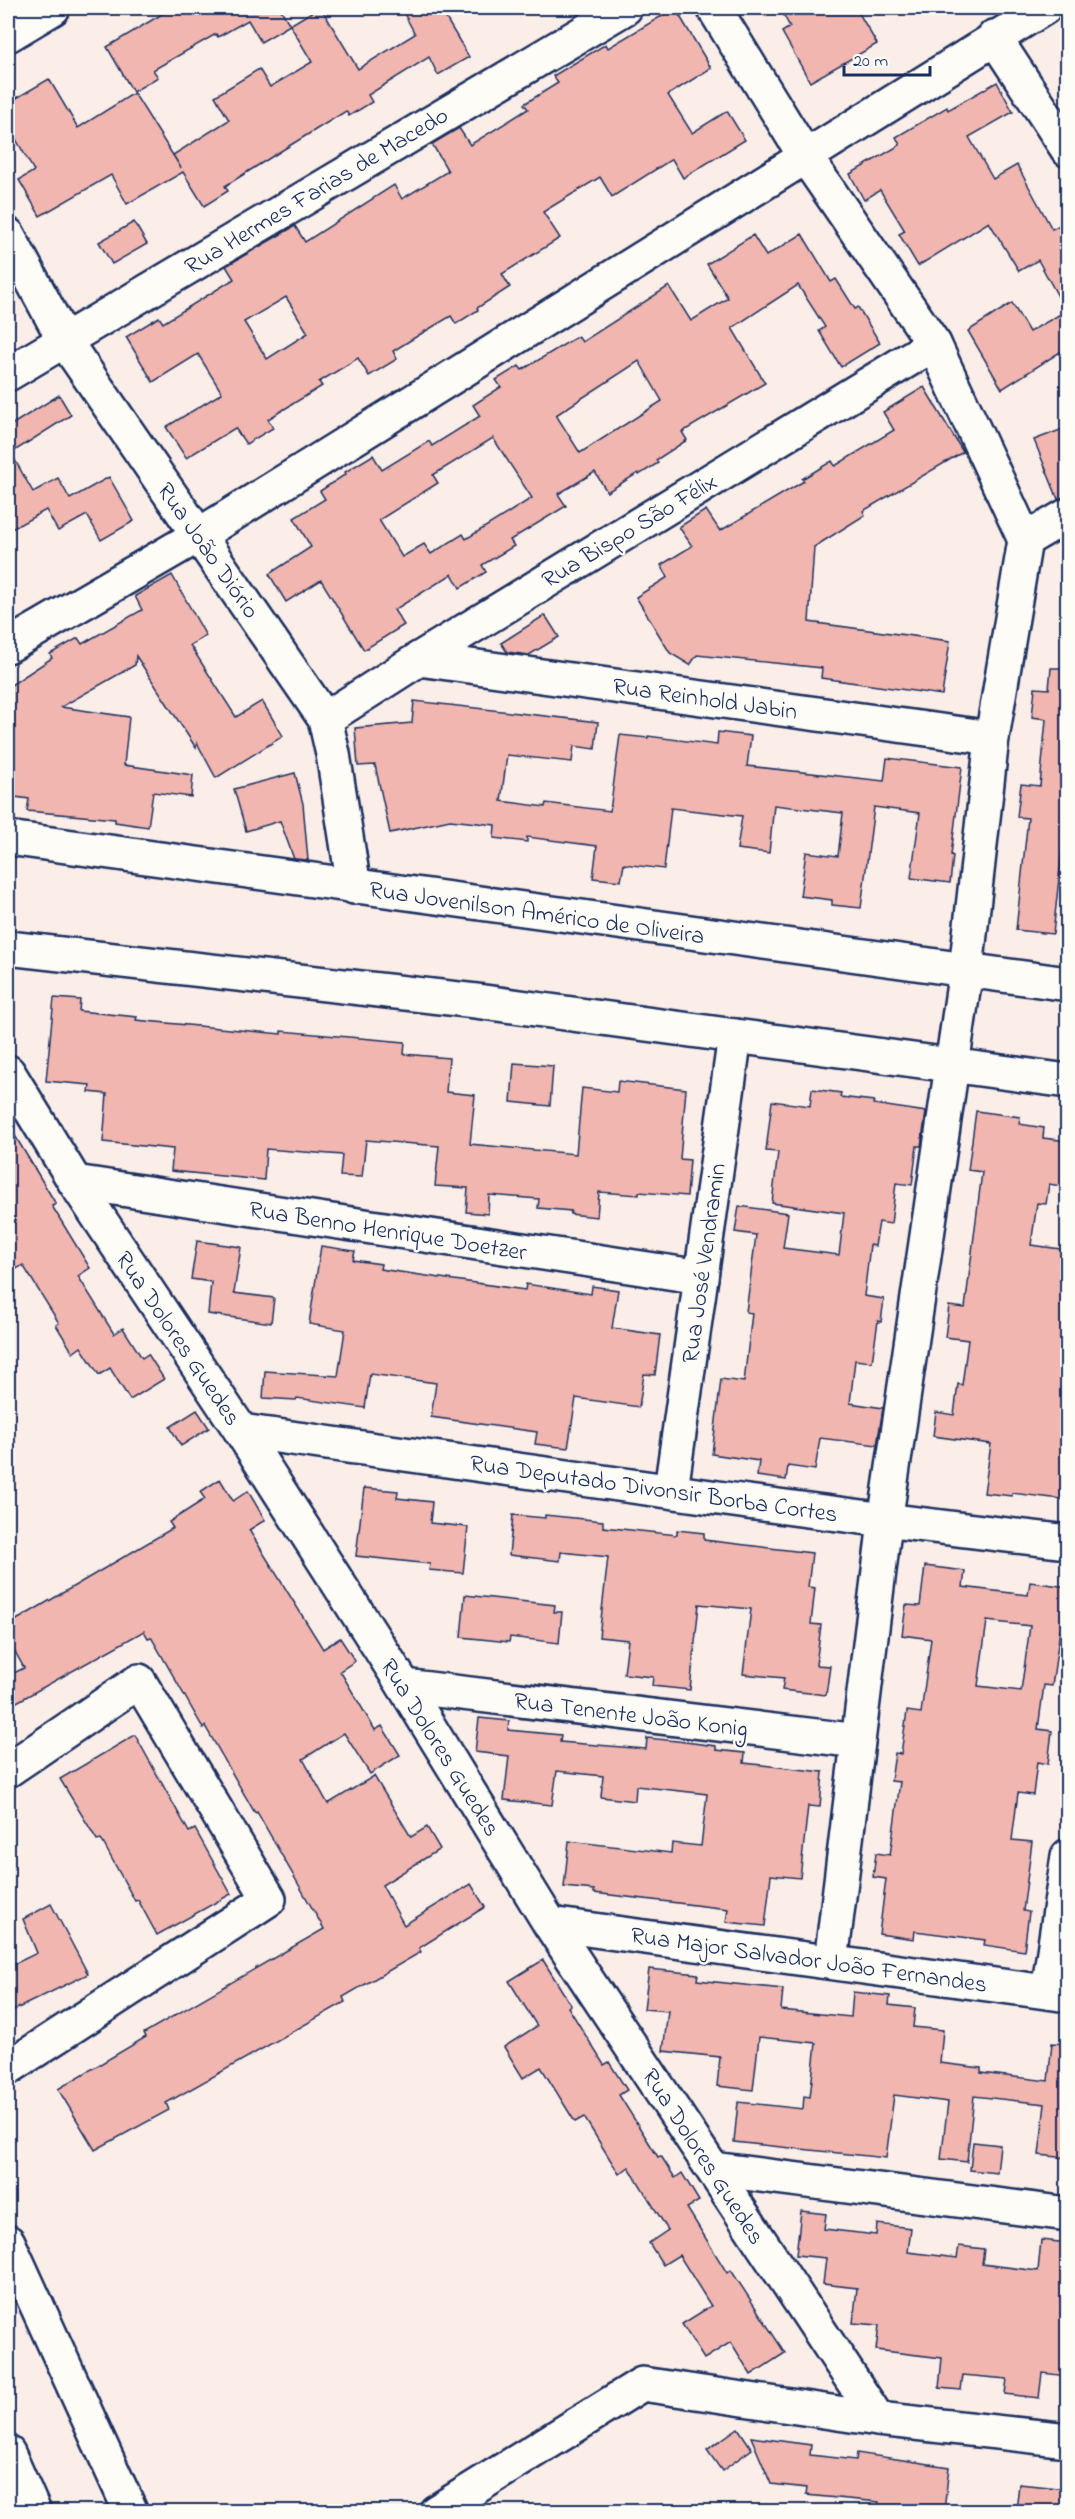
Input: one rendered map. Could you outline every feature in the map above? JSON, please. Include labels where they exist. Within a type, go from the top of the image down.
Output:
[{"type":"street","points":[[8,35],[53,8]]},
{"type":"street","name":"Rua Hermes Farias de Macedo","points":[[8,374],[625,8]]},
{"type":"street","points":[[714,8],[804,156],[934,344],[1025,540],[992,738],[966,970],[885,1522],[831,1962]]},
{"type":"street","points":[[8,646],[200,535],[994,37],[1044,8]]},
{"type":"street","points":[[994,37],[1068,150]]},
{"type":"street","name":"Rua João Diório","points":[[8,235],[63,340],[200,535],[325,719],[333,754],[354,887]]},
{"type":"street","name":"Rua Bispo São Félix","points":[[325,719],[419,658],[934,344]]},
{"type":"street","points":[[1025,540],[1068,515]]},
{"type":"street","name":"Rua Reinhold Jabin","points":[[419,658],[992,738]]},
{"type":"street","name":"Rua Jovenilson Américo de Oliveira","points":[[8,838],[1068,984]]},
{"type":"street","points":[[8,948],[476,1001],[1068,1081]]},
{"type":"street","name":"Rua José Vendramin","points":[[671,1490],[735,1036]]},
{"type":"street","name":"Rua Dolores Guedes","points":[[8,1072],[75,1182],[241,1431],[404,1686],[550,1924],[878,2419]]},
{"type":"street","name":"Rua Benno Henrique Doetzer","points":[[75,1182],[701,1277]]},
{"type":"street","name":"Rua Deputado Divonsir Borba Cortes","points":[[241,1431],[885,1522],[1068,1542]]},
{"type":"street","points":[[8,1770],[139,1681],[269,1899],[8,2068]]},
{"type":"street","name":"Rua Tenente João Konig","points":[[404,1686],[858,1741]]},
{"type":"street","points":[[1058,1993],[1068,1856]]},
{"type":"street","name":"Rua Major Salvador João Fernandes","points":[[550,1924],[1058,1993]]},
{"type":"street","points":[[713,2169],[1068,2214]]},
{"type":"street","points":[[8,2242],[131,2511]]},
{"type":"street","points":[[436,2511],[642,2384],[878,2419],[1068,2440]]},
{"type":"street","points":[[8,2453],[34,2511]]},
{"type":"building","points":[[172,8],[280,8],[290,25],[261,42],[248,20],[218,37],[216,34],[153,70],[158,77],[133,92],[107,47]]},
{"type":"building","points":[[321,8],[358,69],[415,34],[401,8],[440,8],[469,57],[438,75],[429,57],[368,95],[372,102],[349,116],[346,111],[289,146],[225,186],[228,191],[204,206],[183,172],[127,204],[111,175],[40,216],[19,180],[34,171],[8,125],[8,103],[49,79],[78,128],[134,93],[181,168],[173,155],[229,120],[215,96],[259,69],[270,87],[312,62],[290,25]]},
{"type":"building","points":[[675,8],[711,68],[668,95],[692,133],[727,111],[745,140],[683,178],[672,159],[612,197],[600,177],[543,212],[560,238],[502,274],[510,287],[477,308],[478,310],[456,324],[451,316],[419,335],[393,351],[397,359],[369,376],[358,358],[319,382],[322,386],[268,419],[273,428],[246,444],[235,428],[186,458],[166,427],[222,393],[198,354],[153,382],[126,337],[159,317],[163,323],[234,279],[226,266],[295,226],[305,242],[394,185],[402,199],[448,171],[432,144],[459,128],[470,145],[528,109],[524,104],[558,83],[553,76],[606,44],[608,48]],"holes":[[[286,297],[308,333],[267,359],[244,322]]]},
{"type":"building","points":[[780,8],[856,8],[877,44],[810,82],[782,32],[790,27]]},
{"type":"building","points":[[997,82],[1013,112],[969,137],[993,179],[1017,165],[1052,229],[1068,221],[1068,347],[1002,389],[968,331],[1012,303],[1029,332],[1066,311],[1038,260],[1019,271],[989,222],[918,266],[899,234],[905,231],[880,190],[864,200],[850,174],[900,145],[896,137],[947,107],[948,110]]},
{"type":"building","points":[[134,222],[147,244],[112,264],[99,242]]},
{"type":"building","points":[[802,234],[831,282],[836,279],[855,309],[858,307],[880,343],[841,367],[819,331],[825,327],[798,285],[732,328],[765,383],[682,432],[687,440],[656,460],[658,463],[639,475],[638,473],[607,492],[595,472],[558,494],[566,506],[510,540],[514,546],[482,565],[486,572],[460,588],[452,574],[394,610],[404,625],[364,650],[321,580],[286,602],[269,574],[311,547],[294,518],[325,499],[320,491],[346,474],[345,472],[373,455],[382,470],[429,441],[432,446],[480,416],[473,405],[501,387],[496,380],[519,366],[522,370],[578,336],[582,342],[669,286],[691,321],[728,298],[707,264],[753,235],[766,256]],"holes":[[[639,361],[662,401],[580,453],[556,415]],[[493,438],[532,498],[466,539],[463,534],[431,554],[424,544],[402,557],[379,520],[438,483],[433,475]]]},
{"type":"building","points":[[924,387],[963,452],[863,511],[865,515],[814,547],[809,622],[950,641],[942,695],[821,678],[822,668],[697,655],[690,665],[670,653],[636,597],[668,577],[661,565],[692,546],[679,527],[706,510],[720,531],[804,481],[802,479],[832,461],[835,466],[894,430],[883,412]]},
{"type":"building","points":[[59,395],[71,415],[11,453],[33,492],[58,478],[70,499],[109,477],[134,521],[101,540],[87,515],[58,531],[46,510],[8,531],[8,427]]},
{"type":"building","points":[[1068,427],[1068,496],[1058,499],[1034,440]]},
{"type":"building","points":[[172,575],[206,636],[190,645],[236,717],[262,701],[283,736],[216,778],[197,743],[196,748],[136,656],[135,665],[61,707],[129,717],[124,765],[193,775],[191,797],[153,792],[148,827],[115,822],[115,819],[27,811],[29,799],[8,796],[8,687],[52,658],[50,654],[78,638],[82,644],[142,610],[135,596]]},
{"type":"building","points":[[545,615],[559,637],[529,655],[507,652],[501,643]]},
{"type":"building","points":[[1051,668],[1068,668],[1068,822],[1065,822],[1053,934],[1016,930],[1028,818],[1017,817],[1021,784],[1040,786],[1046,719],[1032,717],[1035,688],[1049,689]]},
{"type":"building","points":[[414,701],[598,722],[595,749],[574,746],[572,762],[507,755],[501,801],[545,807],[546,803],[610,811],[620,735],[648,738],[648,736],[717,745],[718,732],[751,736],[747,766],[884,781],[887,758],[962,767],[951,855],[953,856],[950,883],[911,878],[920,813],[874,807],[861,908],[832,905],[832,900],[800,896],[806,852],[838,856],[843,813],[774,805],[769,853],[737,849],[742,816],[671,808],[664,869],[624,864],[621,881],[593,878],[597,846],[527,837],[527,842],[494,838],[495,825],[450,820],[390,833],[375,765],[358,766],[355,728],[412,723]]},
{"type":"building","points":[[295,773],[303,804],[308,860],[294,859],[280,821],[246,831],[234,789]]},
{"type":"building","points":[[54,998],[80,1000],[79,1011],[137,1017],[136,1020],[281,1034],[281,1031],[405,1042],[404,1054],[449,1058],[446,1092],[475,1095],[470,1144],[576,1154],[582,1088],[617,1092],[618,1081],[686,1089],[680,1159],[690,1160],[687,1196],[639,1192],[639,1195],[599,1192],[597,1217],[570,1214],[571,1211],[538,1208],[539,1199],[489,1195],[488,1214],[466,1212],[468,1188],[435,1186],[439,1146],[366,1140],[362,1177],[340,1176],[342,1155],[266,1149],[264,1180],[171,1171],[173,1149],[103,1142],[107,1094],[89,1092],[90,1085],[46,1081]]},
{"type":"building","points":[[514,1063],[553,1066],[550,1106],[511,1102]]},
{"type":"building","points":[[812,1089],[841,1093],[840,1097],[874,1101],[873,1104],[926,1112],[921,1146],[917,1146],[912,1185],[896,1183],[891,1224],[879,1222],[875,1246],[870,1245],[864,1296],[884,1299],[872,1362],[855,1360],[850,1403],[883,1408],[877,1445],[820,1438],[815,1470],[788,1466],[786,1480],[757,1476],[759,1461],[712,1454],[721,1379],[744,1382],[752,1313],[746,1312],[756,1235],[735,1232],[739,1206],[788,1213],[783,1248],[839,1255],[844,1213],[772,1203],[778,1152],[766,1151],[772,1101],[810,1106]]},
{"type":"building","points":[[976,1111],[1020,1117],[1019,1124],[1044,1128],[1043,1138],[1068,1141],[1068,1187],[1049,1184],[1046,1204],[1037,1203],[1031,1245],[1068,1250],[1068,1500],[1012,1493],[1012,1496],[984,1493],[991,1444],[933,1436],[936,1412],[954,1415],[958,1384],[962,1385],[968,1340],[945,1337],[949,1306],[965,1308],[982,1172],[968,1170]]},
{"type":"building","points":[[8,1124],[56,1204],[52,1206],[90,1268],[78,1276],[114,1334],[123,1328],[142,1358],[148,1354],[164,1379],[130,1400],[110,1368],[99,1375],[81,1347],[73,1353],[56,1325],[59,1323],[23,1265],[8,1274]]},
{"type":"building","points":[[197,1241],[241,1247],[234,1293],[274,1298],[271,1323],[208,1314],[211,1282],[191,1279]]},
{"type":"building","points":[[321,1246],[355,1251],[353,1260],[381,1264],[380,1269],[454,1280],[525,1290],[526,1284],[591,1294],[592,1286],[618,1290],[612,1328],[660,1335],[655,1375],[644,1374],[639,1407],[576,1398],[568,1448],[535,1444],[537,1432],[431,1417],[436,1383],[370,1374],[365,1408],[297,1398],[296,1400],[263,1398],[265,1371],[338,1376],[345,1330],[309,1324]]},
{"type":"building","points":[[197,1410],[209,1428],[181,1446],[170,1427]]},
{"type":"building","points":[[220,1479],[233,1501],[248,1491],[265,1520],[249,1530],[323,1649],[340,1638],[355,1661],[340,1671],[375,1730],[382,1726],[400,1755],[370,1774],[344,1733],[303,1759],[328,1804],[374,1776],[411,1837],[427,1827],[440,1849],[382,1885],[404,1925],[471,1884],[485,1907],[419,1948],[421,1952],[343,1997],[345,2002],[166,2103],[169,2110],[95,2150],[58,2089],[146,2037],[144,2033],[324,1929],[257,1812],[255,1813],[205,1726],[203,1728],[151,1637],[148,1638],[144,1631],[8,1707],[8,1676],[24,1668],[8,1639],[8,1625],[173,1528],[169,1522],[205,1499],[200,1492]]},
{"type":"building","points":[[364,1488],[398,1491],[397,1498],[432,1502],[430,1523],[468,1527],[463,1573],[429,1570],[430,1564],[356,1556]]},
{"type":"building","points":[[513,1515],[545,1518],[545,1515],[603,1521],[603,1527],[677,1535],[677,1530],[704,1533],[704,1540],[812,1553],[808,1587],[815,1588],[811,1624],[821,1625],[816,1665],[830,1666],[826,1695],[782,1690],[784,1678],[743,1674],[751,1609],[699,1604],[690,1690],[652,1686],[653,1677],[624,1674],[628,1640],[599,1637],[608,1557],[561,1552],[560,1561],[509,1555]]},
{"type":"building","points":[[925,1566],[965,1571],[963,1587],[1028,1595],[1030,1582],[1068,1587],[1068,1631],[1060,1630],[1052,1686],[1044,1685],[1038,1729],[1052,1731],[1048,1764],[1037,1762],[1033,1795],[1018,1793],[1012,1840],[1032,1842],[1023,1911],[1029,1912],[1024,1951],[984,1945],[985,1940],[915,1931],[914,1939],[879,1934],[886,1879],[873,1877],[876,1853],[890,1855],[900,1782],[891,1781],[895,1753],[901,1754],[907,1711],[921,1713],[931,1639],[902,1635],[906,1605],[920,1606]],"holes":[[[987,1621],[1030,1626],[1021,1691],[978,1686]]]},
{"type":"building","points":[[465,1595],[555,1605],[554,1612],[562,1612],[559,1643],[510,1637],[509,1642],[461,1637]]},
{"type":"building","points":[[479,1718],[509,1721],[508,1730],[561,1735],[560,1742],[646,1749],[647,1738],[677,1741],[716,1746],[716,1750],[745,1753],[744,1763],[823,1772],[820,1807],[808,1806],[800,1878],[771,1875],[765,1926],[726,1922],[728,1909],[594,1893],[594,1890],[564,1887],[569,1841],[671,1853],[672,1843],[701,1846],[707,1794],[636,1786],[635,1801],[601,1797],[603,1776],[557,1771],[552,1805],[504,1800],[509,1756],[475,1752]]},
{"type":"building","points":[[135,1735],[189,1832],[195,1829],[231,1894],[157,1935],[138,1900],[135,1901],[101,1839],[97,1840],[60,1779]]},
{"type":"building","points":[[51,1904],[88,1974],[8,2013],[8,1967],[37,1953],[23,1919]]},
{"type":"building","points":[[543,1960],[571,2005],[568,2007],[604,2065],[609,2062],[627,2090],[619,2095],[658,2157],[661,2156],[675,2178],[682,2173],[699,2201],[687,2208],[727,2273],[731,2270],[785,2353],[751,2375],[731,2342],[704,2359],[682,2324],[711,2306],[679,2255],[663,2265],[649,2243],[668,2230],[629,2167],[619,2174],[584,2117],[575,2122],[541,2067],[523,2078],[504,2047],[537,2026],[509,1981]]},
{"type":"building","points":[[649,1969],[698,1974],[697,1980],[783,1989],[781,2010],[851,2017],[853,1992],[890,1996],[889,2005],[915,2008],[913,2027],[943,2030],[940,2063],[981,2068],[981,2073],[1048,2081],[1052,2043],[1068,2044],[1068,2158],[1039,2155],[1045,2104],[974,2096],[967,2162],[941,2159],[948,2102],[894,2095],[886,2158],[734,2142],[738,2102],[803,2109],[804,2096],[810,2097],[816,2043],[759,2037],[753,2090],[717,2086],[720,2057],[663,2051],[668,2011],[644,2009]]},
{"type":"building","points":[[973,2142],[1000,2145],[997,2173],[970,2170]]},
{"type":"building","points":[[801,2211],[826,2214],[824,2229],[876,2235],[877,2224],[911,2228],[908,2252],[957,2258],[959,2246],[984,2249],[982,2264],[1038,2271],[1041,2240],[1068,2243],[1068,2376],[1042,2373],[1039,2398],[1005,2394],[1007,2379],[963,2375],[961,2390],[939,2388],[942,2358],[876,2350],[879,2325],[853,2323],[857,2288],[823,2284],[826,2258],[796,2255]]},
{"type":"building","points":[[738,2428],[752,2449],[722,2471],[707,2450]]},
{"type":"building","points":[[751,2437],[811,2445],[810,2455],[856,2460],[857,2453],[949,2467],[944,2511],[878,2507],[879,2502],[806,2495],[807,2488],[771,2484]]},
{"type":"building","points":[[1019,2484],[1067,2489],[1065,2511],[1016,2511]]}]
